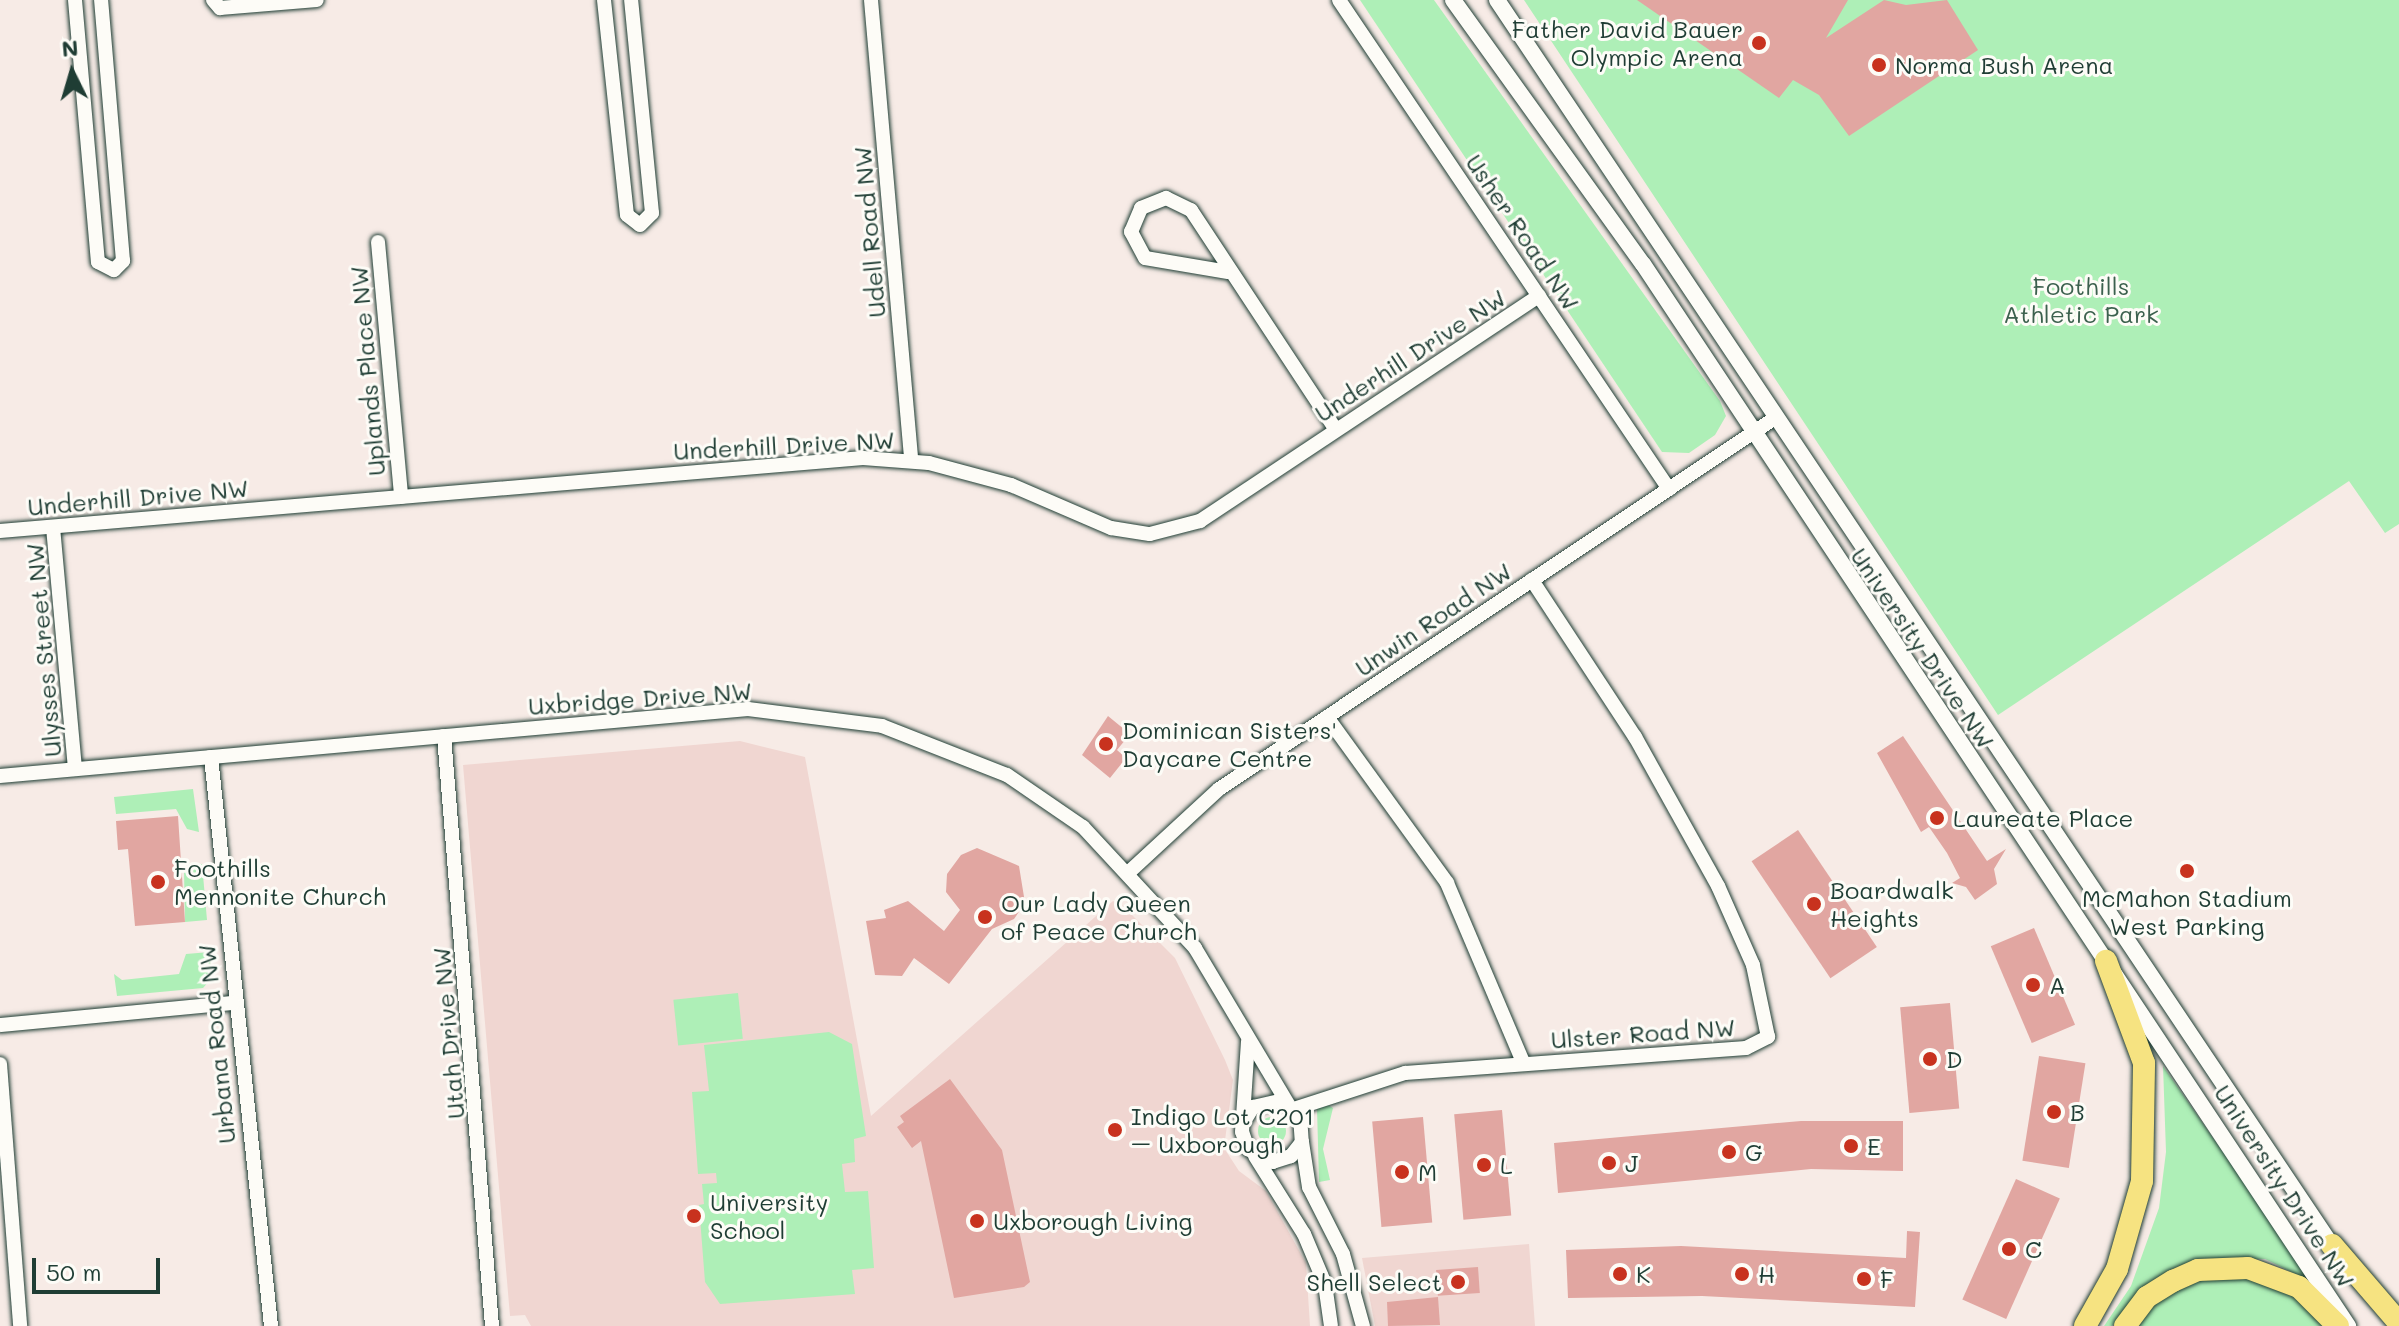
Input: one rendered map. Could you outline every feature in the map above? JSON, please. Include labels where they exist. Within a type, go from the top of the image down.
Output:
[{"type":"highway","points":[[2085,1326],[2117,1269],[2142,1181],[2144,1063],[2106,961]]},
{"type":"highway","points":[[2332,1245],[2399,1323]]},
{"type":"highway","points":[[2125,1326],[2147,1297],[2173,1281],[2225,1268],[2272,1273],[2299,1287],[2338,1326]]},
{"type":"street","points":[[75,0],[98,262],[114,270],[123,261],[101,0]]},
{"type":"street","points":[[213,0],[220,8],[317,0]]},
{"type":"street","points":[[604,0],[627,215],[640,225],[652,213],[631,0]]},
{"type":"street","name":"Udell Road NW","points":[[871,0],[911,460]]},
{"type":"street","name":"Usher Road NW","points":[[1339,0],[1669,489]]},
{"type":"street","name":"University Drive NW","points":[[1453,0],[1643,264],[1752,433],[2348,1326]]},
{"type":"street","name":"University Drive NW","points":[[1497,0],[2387,1326]]},
{"type":"street","points":[[1228,272],[1145,258],[1131,232],[1141,208],[1154,199],[1185,205],[1336,430]]},
{"type":"street","name":"Uplands Place NW","points":[[378,242],[401,497]]},
{"type":"street","name":"Underhill Drive NW","points":[[0,531],[796,462],[911,460],[1011,485],[1111,528],[1150,534],[1200,521],[1539,296]]},
{"type":"street","name":"Unwin Road NW","points":[[1128,873],[1219,789],[1775,418]]},
{"type":"street","name":"Ulysses Street NW","points":[[53,527],[75,769]]},
{"type":"street","name":"Ulster Road NW","points":[[1291,1106],[1405,1073],[1746,1048],[1768,1037],[1753,965],[1718,886],[1635,737],[1532,580]]},
{"type":"street","name":"Uxbridge Drive NW","points":[[0,776],[748,709],[882,726],[1007,775],[1083,827],[1195,948],[1248,1041],[1291,1106]]},
{"type":"street","points":[[1327,717],[1447,883],[1523,1062]]},
{"type":"street","name":"Utah Drive NW","points":[[444,736],[492,1326]]},
{"type":"street","name":"Urbana Road NW","points":[[211,757],[233,1003],[271,1326]]},
{"type":"street","points":[[0,1025],[233,1003]]},
{"type":"street","points":[[1248,1041],[1244,1141],[1304,1234],[1325,1284],[1331,1326]]},
{"type":"street","points":[[0,1064],[20,1326]]},
{"type":"street","points":[[1243,1123],[1261,1102],[1291,1106],[1303,1124],[1302,1142],[1309,1187],[1341,1249],[1363,1326]]},
{"type":"street","points":[[1255,1156],[1282,1161],[1302,1142]]},
{"type":"shaded area","points":[[740,741],[805,757],[871,1116],[1113,901],[1122,905],[1175,958],[1225,1060],[1233,1080],[1224,1148],[1239,1171],[1266,1191],[1306,1263],[1310,1326],[531,1326],[525,1315],[510,1316],[463,765]]},
{"type":"shaded area","points":[[1529,1244],[1535,1326],[1375,1326],[1362,1258]]},
{"type":"green space","points":[[1360,0],[1434,0],[1720,401],[1726,416],[1715,435],[1689,453],[1662,452]]},
{"type":"green space","name":"Foothills Athletic Park","points":[[1524,0],[2399,0],[2399,524],[2385,533],[2349,481],[1998,715]]},
{"type":"green space","points":[[193,789],[199,832],[187,829],[176,809],[116,814],[114,797]]},
{"type":"green space","points":[[190,863],[202,864],[207,920],[185,922],[184,870]]},
{"type":"green space","points":[[210,952],[211,979],[203,988],[117,996],[114,974],[122,980],[179,974],[186,954]]},
{"type":"green space","points":[[738,993],[743,1039],[678,1046],[673,1000]]},
{"type":"green space","points":[[829,1032],[852,1044],[866,1136],[854,1139],[855,1162],[842,1164],[845,1192],[868,1191],[874,1268],[852,1270],[855,1294],[720,1304],[705,1282],[699,1205],[704,1204],[702,1184],[717,1183],[716,1173],[698,1174],[692,1092],[709,1091],[704,1045]]},
{"type":"green space","points":[[2163,1066],[2314,1283],[2265,1259],[2194,1260],[2159,1277],[2112,1326],[2104,1326],[2131,1286],[2159,1208],[2166,1152]]},
{"type":"green space","points":[[1328,1105],[1333,1108],[1323,1149],[1330,1180],[1319,1182],[1317,1108]]},
{"type":"green space","points":[[1272,1117],[1282,1121],[1286,1131],[1282,1141],[1272,1145],[1262,1141],[1258,1131],[1262,1121]]},
{"type":"green space","points":[[2208,1275],[2274,1280],[2333,1326],[2132,1326],[2153,1302]]},
{"type":"building","points":[[1637,0],[1848,0],[1826,38],[1884,0],[1906,5],[1947,0],[1978,50],[1849,136],[1819,95],[1793,80],[1779,98]]},
{"type":"building","name":"Dominican Sisters' Daycare Centre","points":[[1108,716],[1130,734],[1117,750],[1126,758],[1110,778],[1082,755]]},
{"type":"building","name":"Laureate Place","points":[[1903,736],[1987,861],[2006,849],[1994,869],[1997,884],[1975,900],[1966,887],[1952,883],[1960,878],[1947,853],[1929,827],[1921,832],[1877,753]]},
{"type":"building","name":"Foothills Mennonite Church","points":[[178,816],[185,922],[135,926],[128,849],[118,850],[116,821]]},
{"type":"building","name":"Boardwalk Heights","points":[[1798,830],[1877,947],[1830,978],[1752,861]]},
{"type":"building","name":"Our Lady Queen of Peace Church","points":[[977,848],[1019,866],[1025,903],[1014,919],[992,929],[949,984],[914,958],[902,976],[875,975],[866,921],[886,918],[884,910],[908,901],[944,931],[960,910],[946,892],[947,874],[961,855]]},
{"type":"building","name":"A","points":[[2034,928],[2075,1025],[2032,1043],[1991,946]]},
{"type":"building","name":"D","points":[[1950,1003],[1959,1109],[1909,1113],[1900,1007]]},
{"type":"building","name":"B","points":[[2039,1056],[2085,1063],[2069,1168],[2022,1161]]},
{"type":"building","name":"Uxborough Living","points":[[950,1079],[1002,1150],[1030,1282],[1024,1287],[954,1298],[921,1141],[912,1148],[897,1127],[904,1122],[900,1116]]},
{"type":"building","name":"L","points":[[1502,1110],[1511,1216],[1463,1220],[1454,1114]]},
{"type":"building","name":"M","points":[[1423,1117],[1432,1223],[1381,1227],[1372,1121]]},
{"type":"building","points":[[1801,1121],[1903,1121],[1903,1171],[1811,1169],[1558,1193],[1554,1143]]},
{"type":"building","name":"C","points":[[2016,1179],[2060,1199],[2006,1319],[1962,1300]]},
{"type":"building","points":[[1907,1231],[1920,1232],[1915,1307],[1702,1296],[1568,1298],[1566,1250],[1681,1246],[1906,1258]]},
{"type":"building","name":"Shell Select","points":[[1478,1267],[1480,1293],[1438,1296],[1436,1270]]},
{"type":"building","points":[[1438,1297],[1440,1325],[1388,1326],[1387,1302]]},
{"type":"place","name":"Father David Bauer Olympic Arena","points":[[1759,43]]},
{"type":"place","name":"Norma Bush Arena","points":[[1879,65]]},
{"type":"place","name":"Dominican Sisters' Daycare Centre","points":[[1106,744]]},
{"type":"place","name":"Laureate Place","points":[[1937,818]]},
{"type":"place","name":"McMahon Stadium West Parking","points":[[2187,871]]},
{"type":"place","name":"Foothills Mennonite Church","points":[[158,882]]},
{"type":"place","name":"Boardwalk Heights","points":[[1814,904]]},
{"type":"place","name":"Our Lady Queen of Peace Church","points":[[985,917]]},
{"type":"place","name":"A","points":[[2033,985]]},
{"type":"place","name":"D","points":[[1930,1059]]},
{"type":"place","name":"B","points":[[2054,1112]]},
{"type":"place","name":"Indigo Lot C201 – Uxborough","points":[[1115,1130]]},
{"type":"place","name":"E","points":[[1851,1146]]},
{"type":"place","name":"G","points":[[1729,1152]]},
{"type":"place","name":"J","points":[[1609,1163]]},
{"type":"place","name":"L","points":[[1484,1165]]},
{"type":"place","name":"M","points":[[1402,1172]]},
{"type":"place","name":"University School","points":[[694,1216]]},
{"type":"place","name":"Uxborough Living","points":[[977,1221]]},
{"type":"place","name":"C","points":[[2009,1249]]},
{"type":"place","name":"K","points":[[1620,1274]]},
{"type":"place","name":"H","points":[[1742,1274]]},
{"type":"place","name":"F","points":[[1864,1279]]},
{"type":"place","name":"Shell Select","points":[[1458,1282]]}]
